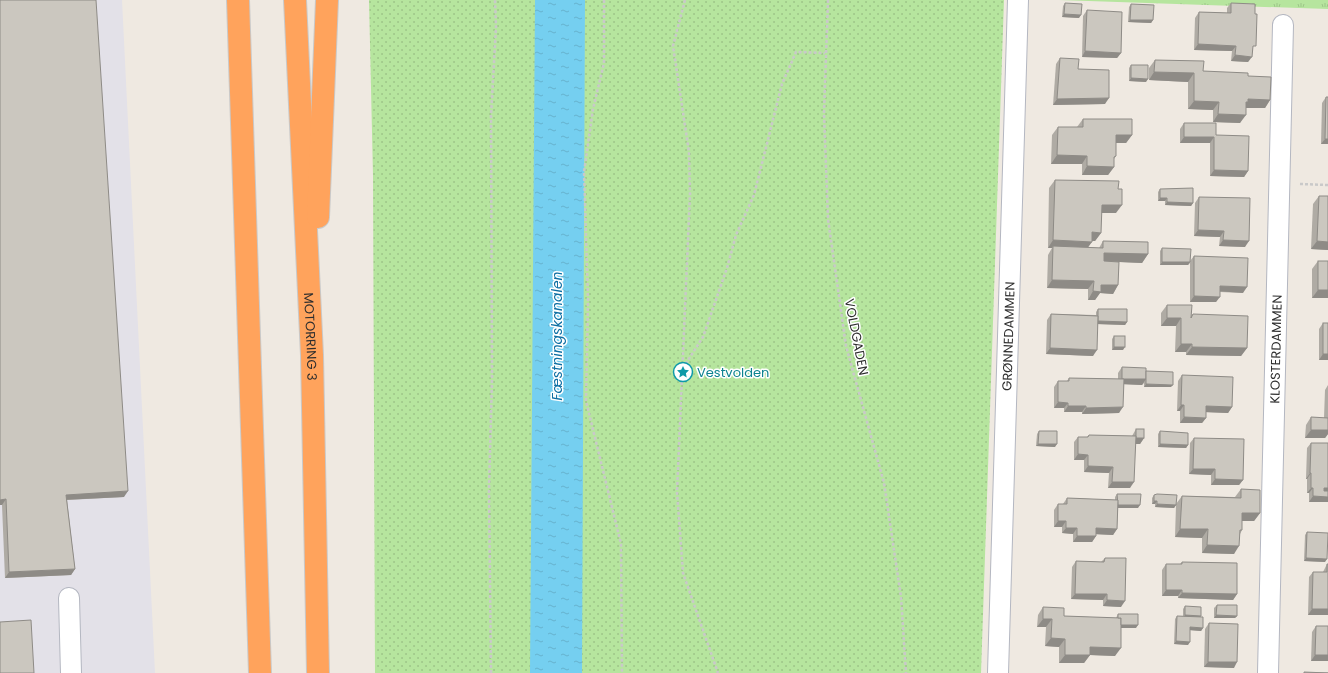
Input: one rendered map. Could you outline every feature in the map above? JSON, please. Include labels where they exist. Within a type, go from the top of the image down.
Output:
[{"type":"highway","points":[[238,0],[260,673]]},
{"type":"highway","name":"MOTORRING 3","points":[[295,0],[312,354],[318,673]]},
{"type":"highway","points":[[312,354],[327,0]]},
{"type":"street","name":"GRØNNEDAMMEN","points":[[998,673],[1018,0]]},
{"type":"street","name":"KLOSTERDAMMEN","points":[[1268,673],[1283,25]]},
{"type":"street","points":[[69,598],[71,673]]},
{"type":"path","points":[[491,673],[489,489],[492,379],[492,116],[496,27],[495,0]]},
{"type":"path","points":[[604,0],[604,63],[593,109],[584,172],[588,300],[586,401],[621,544],[622,673]]},
{"type":"path","points":[[685,0],[673,46],[689,152],[690,194],[677,492],[683,574],[718,673]]},
{"type":"path","name":"VOLDGADEN","points":[[828,0],[824,112],[828,219],[846,346],[884,484],[901,597],[906,673]]},
{"type":"path","points":[[682,369],[703,337],[727,268],[736,235],[754,195],[782,84],[796,52],[825,53]]},
{"type":"path","points":[[1280,184],[1328,185]]},
{"type":"shaded area","points":[[0,0],[122,0],[155,673],[0,673]]},
{"type":"green space","name":"Vestvolden","points":[[369,0],[1004,0],[981,673],[375,673],[373,176]]},
{"type":"green space","points":[[1059,0],[1328,0],[1328,9]]},
{"type":"water","name":"Fæstningskanalen","points":[[535,0],[585,0],[582,673],[530,673]]},
{"type":"building","points":[[0,0],[96,0],[128,491],[66,495],[75,569],[9,572],[6,499],[0,500]]},
{"type":"building","points":[[1065,3],[1082,4],[1081,15],[1064,14]]},
{"type":"building","points":[[1231,3],[1255,4],[1255,14],[1257,14],[1256,46],[1253,46],[1252,57],[1235,55],[1236,46],[1198,44],[1199,12],[1231,13]]},
{"type":"building","points":[[1131,4],[1154,5],[1153,20],[1130,20]]},
{"type":"building","points":[[1087,10],[1122,12],[1121,53],[1085,51]]},
{"type":"building","points":[[1060,58],[1079,59],[1078,69],[1109,70],[1109,98],[1057,99]]},
{"type":"building","points":[[1155,60],[1204,61],[1203,71],[1248,73],[1248,76],[1271,77],[1270,100],[1248,99],[1248,102],[1246,102],[1246,115],[1218,114],[1219,102],[1194,101],[1194,73],[1154,72]]},
{"type":"building","points":[[1131,65],[1148,65],[1148,79],[1131,78]]},
{"type":"building","points":[[1326,97],[1328,97],[1328,139],[1325,139]]},
{"type":"building","points":[[1083,119],[1132,119],[1132,135],[1116,135],[1116,156],[1114,157],[1114,167],[1087,166],[1087,156],[1057,155],[1058,127],[1083,127]]},
{"type":"building","points":[[1184,123],[1216,123],[1216,135],[1249,136],[1248,171],[1214,170],[1214,137],[1184,137]]},
{"type":"building","points":[[1055,180],[1119,181],[1118,189],[1122,189],[1122,205],[1102,205],[1101,233],[1092,232],[1092,242],[1053,240]]},
{"type":"building","points":[[1193,188],[1193,203],[1167,202],[1167,198],[1160,198],[1160,189]]},
{"type":"building","points":[[1319,196],[1328,196],[1328,242],[1317,241]]},
{"type":"building","points":[[1199,197],[1250,198],[1249,241],[1223,240],[1224,231],[1198,230]]},
{"type":"building","points":[[1103,241],[1148,242],[1148,254],[1104,253],[1104,261],[1119,262],[1118,285],[1101,285],[1101,292],[1093,291],[1094,281],[1052,280],[1053,246],[1103,248]]},
{"type":"building","points":[[1162,248],[1191,249],[1190,262],[1162,262]]},
{"type":"building","points":[[1194,256],[1248,258],[1247,287],[1220,286],[1220,297],[1194,296]]},
{"type":"building","points":[[1318,261],[1328,261],[1328,290],[1318,290]]},
{"type":"building","points":[[1167,305],[1192,305],[1191,318],[1193,314],[1248,316],[1247,348],[1192,347],[1192,344],[1181,344],[1181,318],[1167,318]]},
{"type":"building","points":[[1098,309],[1127,309],[1127,322],[1098,321]]},
{"type":"building","points":[[1051,314],[1098,316],[1097,350],[1050,348]]},
{"type":"building","points":[[1323,323],[1328,323],[1328,354],[1323,354]]},
{"type":"building","points":[[1114,336],[1125,336],[1125,347],[1114,347]]},
{"type":"building","points":[[1122,367],[1146,368],[1146,379],[1122,379]]},
{"type":"building","points":[[1146,371],[1173,372],[1173,385],[1146,384]]},
{"type":"building","points":[[1182,375],[1233,377],[1232,407],[1206,406],[1206,418],[1184,417],[1184,405],[1181,405]]},
{"type":"building","points":[[1069,378],[1124,379],[1123,407],[1086,408],[1086,406],[1068,406],[1068,403],[1058,402],[1058,381],[1069,381]]},
{"type":"building","points":[[1311,417],[1328,418],[1328,430],[1311,430]]},
{"type":"building","points":[[1136,429],[1144,429],[1144,438],[1136,438]]},
{"type":"building","points":[[1039,431],[1057,431],[1057,444],[1038,444]]},
{"type":"building","points":[[1160,431],[1188,433],[1188,445],[1160,444]]},
{"type":"building","points":[[1089,435],[1136,436],[1134,482],[1112,482],[1113,467],[1088,466],[1088,455],[1078,454],[1078,437],[1088,437]]},
{"type":"building","points":[[1194,438],[1244,439],[1243,480],[1215,479],[1215,469],[1193,469]]},
{"type":"building","points":[[1311,443],[1328,443],[1328,488],[1324,488],[1324,491],[1328,491],[1328,497],[1313,496],[1310,473]]},
{"type":"building","points":[[1241,489],[1260,490],[1260,513],[1242,513],[1242,530],[1240,530],[1239,546],[1207,545],[1208,529],[1180,529],[1182,496],[1241,498]]},
{"type":"building","points":[[1117,494],[1141,494],[1140,505],[1118,505]]},
{"type":"building","points":[[1154,495],[1177,495],[1176,505],[1157,504],[1157,501],[1154,501]]},
{"type":"building","points":[[1067,498],[1118,500],[1117,529],[1096,528],[1096,536],[1077,536],[1077,528],[1066,528],[1066,521],[1058,521],[1058,504],[1067,504]]},
{"type":"building","points":[[1307,532],[1328,533],[1327,559],[1306,558]]},
{"type":"building","points":[[1105,558],[1126,558],[1125,601],[1107,600],[1107,594],[1075,594],[1076,561],[1104,562]]},
{"type":"building","points":[[1182,562],[1237,563],[1237,594],[1182,593],[1182,590],[1166,590],[1166,564],[1182,564]]},
{"type":"building","points":[[1327,564],[1328,609],[1312,609],[1313,572],[1327,572]]},
{"type":"building","points":[[1217,605],[1237,605],[1237,616],[1216,615]]},
{"type":"building","points":[[1185,606],[1201,607],[1201,616],[1185,615]]},
{"type":"building","points":[[1043,607],[1064,608],[1064,616],[1121,618],[1121,648],[1090,647],[1090,655],[1065,655],[1065,639],[1051,638],[1052,619],[1043,619]]},
{"type":"building","points":[[1118,614],[1138,614],[1138,625],[1121,625],[1121,618],[1118,618]]},
{"type":"building","points":[[1177,616],[1203,617],[1203,628],[1190,627],[1190,642],[1176,641]]},
{"type":"building","points":[[31,620],[34,673],[0,673],[0,622]]},
{"type":"building","points":[[1209,623],[1238,624],[1237,662],[1208,662]]},
{"type":"building","points":[[1316,626],[1328,626],[1328,655],[1315,655]]},
{"type":"building","points":[[1304,672],[1328,673],[1304,673]]},
{"type":"place","name":"Vestvolden","points":[[683,372]]}]
